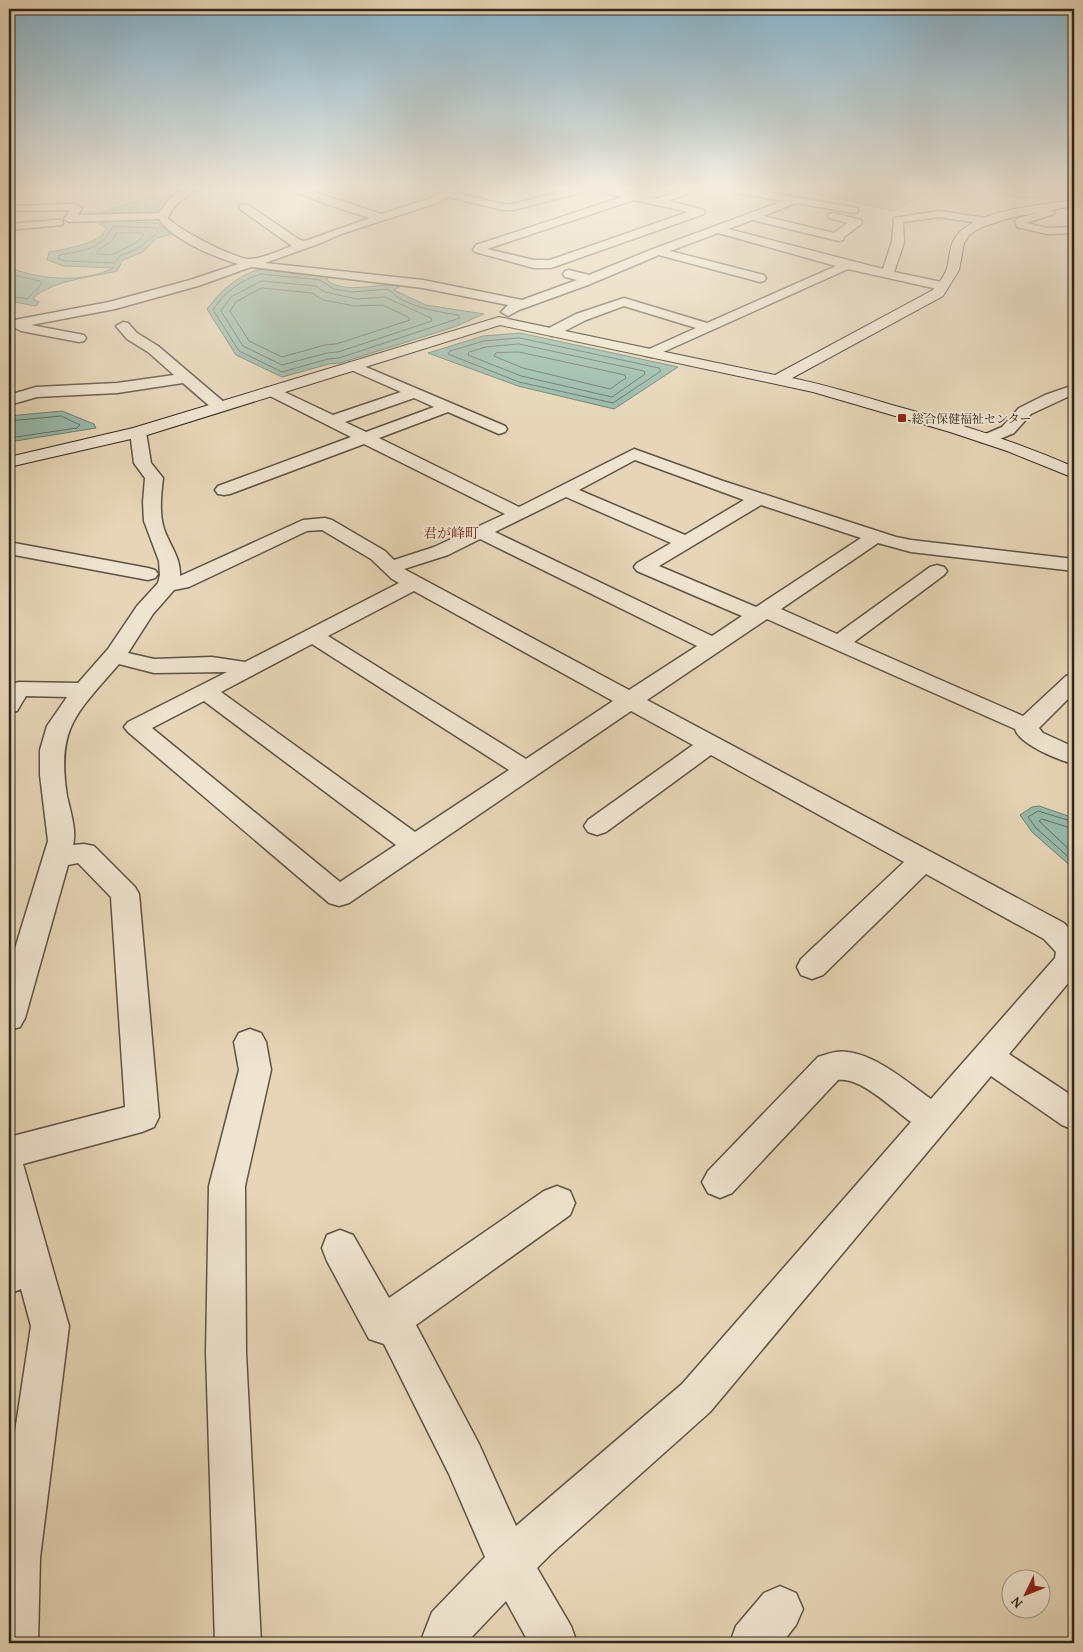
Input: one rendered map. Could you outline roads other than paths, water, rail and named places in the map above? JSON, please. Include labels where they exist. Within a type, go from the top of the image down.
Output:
[{"type":"street","points":[[11,325],[110,306],[189,285],[250,264]]},
{"type":"street","points":[[251,264],[423,284],[523,304]]},
{"type":"street","points":[[538,264],[550,264]]},
{"type":"street","points":[[542,265],[542,267],[591,279],[626,264]]},
{"type":"street","points":[[707,264],[760,278]]},
{"type":"street","points":[[844,264],[942,286]]},
{"type":"street","points":[[885,273],[888,272],[891,264]]},
{"type":"street","points":[[779,379],[938,293],[952,272],[954,264]]},
{"type":"street","points":[[652,353],[847,265]]},
{"type":"street","points":[[499,321],[503,315],[523,304],[579,284],[586,279]]},
{"type":"street","points":[[552,332],[581,317],[624,302],[709,328]]},
{"type":"street","points":[[9,462],[138,432],[499,321],[779,379],[908,413],[987,439],[1074,473]]},
{"type":"street","points":[[11,325],[79,338]]},
{"type":"street","points":[[123,326],[132,336],[153,350],[219,406]]},
{"type":"street","points":[[354,366],[499,429]]},
{"type":"street","points":[[9,400],[36,392],[117,388],[184,378]]},
{"type":"street","points":[[987,439],[1008,430],[1025,412],[1050,398],[1074,389]]},
{"type":"street","points":[[271,391],[519,514]]},
{"type":"street","points":[[332,421],[415,392]]},
{"type":"street","points":[[224,490],[448,407]]},
{"type":"street","points":[[9,1018],[19,948],[61,841],[51,768],[54,740],[71,707],[125,642],[148,607],[158,580],[171,568],[163,543],[154,528],[151,503],[154,478],[143,463],[138,432]]},
{"type":"street","points":[[876,536],[339,896],[136,726],[206,692],[312,635],[441,551],[519,514],[634,454],[760,498],[911,546],[1074,566]]},
{"type":"street","points":[[565,490],[686,542]]},
{"type":"street","points":[[760,498],[644,567],[839,643],[1016,722],[1028,725]]},
{"type":"street","points":[[9,548],[158,580],[182,583],[303,526],[325,524],[378,554],[402,575],[1054,931],[1071,949],[1069,962],[696,1398],[535,1538],[448,1628],[443,1643]]},
{"type":"street","points":[[480,532],[713,645]]},
{"type":"street","points":[[839,643],[937,571]]},
{"type":"street","points":[[312,635],[527,770]]},
{"type":"street","points":[[113,656],[154,666],[195,663],[231,664],[247,670]]},
{"type":"street","points":[[1074,681],[1028,725],[1026,730],[1035,738],[1074,756]]},
{"type":"street","points":[[9,706],[19,689],[84,690]]},
{"type":"street","points":[[206,692],[415,845]]},
{"type":"street","points":[[597,826],[710,744]]},
{"type":"street","points":[[9,1152],[142,1117],[125,894],[84,852],[56,857]]},
{"type":"street","points":[[812,967],[922,860]]},
{"type":"street","points":[[238,1643],[236,1546],[226,1353],[226,1186],[255,1070],[250,1042]]},
{"type":"street","points":[[988,1058],[1074,1115]]},
{"type":"street","points":[[720,1182],[828,1067],[847,1065],[872,1074],[934,1120]]},
{"type":"street","points":[[9,1172],[22,1271],[50,1326],[18,1558],[15,1643]]},
{"type":"street","points":[[340,1248],[383,1325],[557,1203]]},
{"type":"street","points":[[392,1319],[464,1459],[510,1563],[554,1643]]},
{"type":"water","points":[[59,264],[121,264],[117,271],[53,286],[34,297],[34,300],[39,302],[36,306],[9,301],[9,273],[13,269],[38,276],[77,278],[102,273],[113,268],[64,266]]},
{"type":"water","points":[[260,269],[332,276],[326,279],[343,287],[402,285],[394,290],[426,305],[484,314],[454,327],[340,363],[329,364],[282,377],[236,355],[207,309],[230,284]]},
{"type":"water","points":[[520,333],[678,367],[614,409],[518,386],[428,353],[483,336]]},
{"type":"water","points":[[62,411],[94,424],[96,428],[9,442],[9,416]]},
{"type":"water","points":[[1039,806],[1074,818],[1074,869],[1032,832],[1020,815],[1032,807]]},
{"type":"place","name":"総合保健福祉センター","points":[[902,418]]},
{"type":"district","name":"君が峰町","points":[[451,533]]}]
